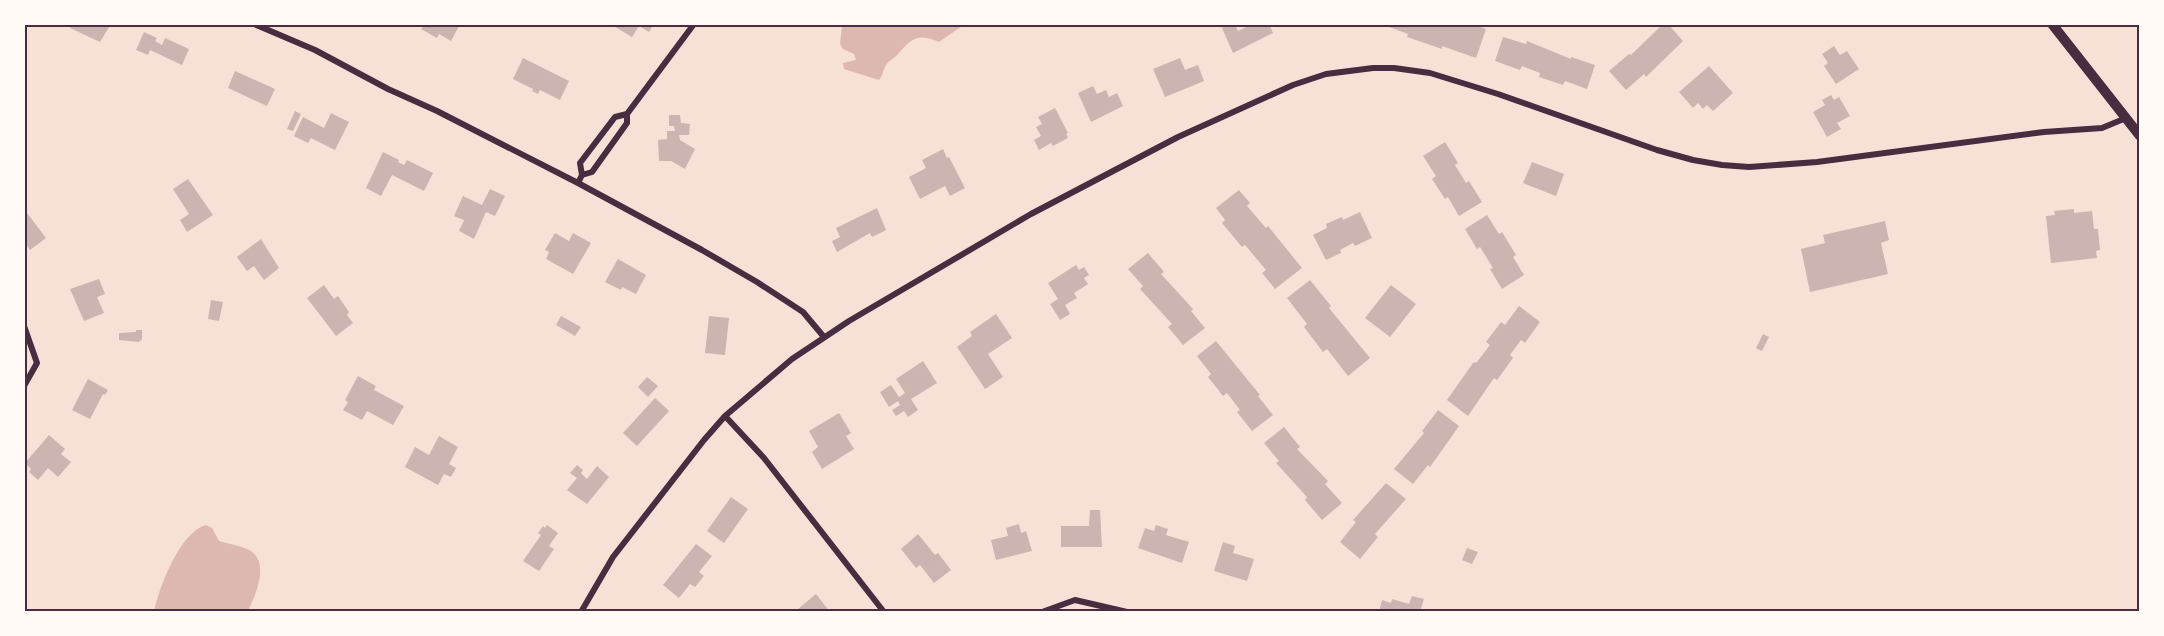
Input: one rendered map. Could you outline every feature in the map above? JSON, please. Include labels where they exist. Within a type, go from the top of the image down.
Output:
[{"type":"main road","points":[[2052,24],[2140,136]]},
{"type":"street","points":[[254,24],[315,50],[578,183],[757,282],[803,312],[824,337]]},
{"type":"street","points":[[582,175],[592,172],[627,123],[627,114],[694,24]]},
{"type":"street","points":[[581,612],[613,557],[704,440],[725,416],[792,359],[824,337],[1005,228],[1137,157],[1283,88],[1326,74],[1373,68],[1394,68],[1430,73],[1498,94],[1657,150],[1722,165],[1781,165],[2044,132],[2102,128],[2126,118]]},
{"type":"street","points":[[578,183],[582,175],[580,163],[615,117],[627,114]]},
{"type":"street","points":[[24,326],[37,363],[24,386]]},
{"type":"street","points":[[725,416],[764,458],[884,612]]},
{"type":"street","points":[[1042,612],[1075,600],[1127,612]]},
{"type":"shaded area","points":[[839,24],[965,24],[939,42],[920,38],[907,44],[887,63],[879,80],[844,69],[843,63],[856,60],[854,54],[843,49],[840,44],[842,27]]},
{"type":"shaded area","points":[[206,525],[212,528],[219,541],[248,549],[257,557],[260,564],[259,581],[247,612],[154,612],[166,575],[179,549],[197,530]]},
{"type":"building","points":[[71,24],[111,24],[100,42],[70,28]]},
{"type":"building","points":[[418,24],[460,24],[451,41],[439,34],[437,38],[421,29],[423,27]]},
{"type":"building","points":[[610,24],[654,24],[649,32],[639,26],[632,37]]},
{"type":"building","points":[[1235,24],[1238,31],[1252,24],[1269,24],[1273,33],[1233,53],[1222,28]]},
{"type":"building","points":[[1381,24],[1473,24],[1486,29],[1476,58],[1407,37],[1408,34]]},
{"type":"building","points":[[1663,24],[1668,24],[1683,41],[1646,77],[1644,74],[1626,90],[1609,71],[1629,54],[1631,55]]},
{"type":"building","points":[[144,32],[157,38],[155,41],[162,45],[165,38],[189,49],[182,65],[150,50],[148,55],[136,50]]},
{"type":"building","points":[[1503,37],[1526,44],[1527,41],[1571,59],[1571,57],[1595,65],[1587,89],[1565,81],[1563,85],[1539,77],[1540,73],[1522,66],[1520,70],[1495,61]]},
{"type":"building","points":[[1834,46],[1840,55],[1847,51],[1859,69],[1836,84],[1824,66],[1828,63],[1822,54]]},
{"type":"building","points":[[523,58],[569,81],[560,100],[540,90],[538,94],[513,79]]},
{"type":"building","points":[[1180,58],[1185,70],[1198,65],[1204,81],[1165,97],[1153,69]]},
{"type":"building","points":[[1709,66],[1733,93],[1713,111],[1707,105],[1703,109],[1698,103],[1693,108],[1679,92]]},
{"type":"building","points":[[235,71],[275,89],[267,106],[228,88]]},
{"type":"building","points":[[1093,86],[1097,94],[1106,90],[1109,97],[1117,93],[1123,106],[1091,122],[1078,93]]},
{"type":"building","points":[[1831,95],[1834,100],[1839,97],[1850,116],[1837,123],[1841,129],[1827,137],[1813,112],[1825,105],[1822,100]]},
{"type":"building","points":[[1055,108],[1068,133],[1066,134],[1068,138],[1053,146],[1051,143],[1039,150],[1034,140],[1041,136],[1036,127],[1042,124],[1038,117]]},
{"type":"building","points":[[295,111],[301,114],[293,131],[287,129]]},
{"type":"building","points":[[331,113],[349,122],[335,150],[311,138],[308,143],[294,136],[303,117],[324,128]]},
{"type":"building","points":[[669,115],[680,115],[681,123],[690,124],[689,135],[679,135],[680,140],[695,149],[685,169],[671,161],[659,161],[658,140],[667,139],[667,131],[675,131],[674,126],[669,126]]},
{"type":"building","points":[[1445,142],[1458,163],[1455,165],[1466,183],[1469,181],[1482,202],[1459,216],[1448,197],[1445,199],[1432,179],[1436,176],[1423,156]]},
{"type":"building","points":[[943,149],[965,188],[950,196],[945,186],[920,199],[909,177],[926,168],[922,160]]},
{"type":"building","points":[[383,152],[404,165],[407,160],[433,173],[424,191],[392,175],[381,196],[366,188]]},
{"type":"building","points":[[1532,162],[1564,174],[1556,196],[1523,183]]},
{"type":"building","points":[[188,179],[213,215],[187,232],[180,220],[189,214],[173,189]]},
{"type":"building","points":[[490,189],[505,196],[495,216],[486,212],[474,239],[459,231],[464,220],[454,216],[463,196],[482,205]]},
{"type":"building","points":[[1239,190],[1250,203],[1247,206],[1266,228],[1268,226],[1302,268],[1275,289],[1262,273],[1266,270],[1245,245],[1242,247],[1222,223],[1225,220],[1216,208]]},
{"type":"building","points":[[877,208],[886,230],[872,237],[870,233],[837,252],[832,241],[840,237],[836,228]]},
{"type":"building","points":[[24,209],[46,238],[30,250],[24,241]]},
{"type":"building","points":[[2074,209],[2074,213],[2092,211],[2094,229],[2098,229],[2100,250],[2096,251],[2097,258],[2051,263],[2046,216],[2055,215],[2054,211]]},
{"type":"building","points":[[1360,212],[1372,238],[1355,246],[1353,243],[1340,250],[1341,253],[1326,260],[1313,235],[1327,228],[1326,224],[1342,217],[1343,220]]},
{"type":"building","points":[[1487,215],[1499,234],[1502,232],[1516,255],[1513,257],[1524,275],[1502,289],[1490,269],[1493,268],[1480,247],[1477,249],[1465,229]]},
{"type":"building","points":[[1885,221],[1889,240],[1881,243],[1888,274],[1810,292],[1801,249],[1825,243],[1823,235]]},
{"type":"building","points":[[555,233],[569,241],[573,233],[591,243],[573,274],[546,259],[549,252],[545,250]]},
{"type":"building","points":[[261,239],[279,268],[264,280],[254,266],[247,271],[237,257]]},
{"type":"building","points":[[1148,253],[1164,272],[1161,274],[1193,309],[1191,311],[1205,328],[1183,345],[1168,327],[1172,324],[1140,289],[1143,286],[1128,269]]},
{"type":"building","points":[[618,259],[646,275],[636,294],[605,282]]},
{"type":"building","points":[[1076,265],[1079,270],[1084,267],[1089,275],[1084,278],[1088,284],[1074,293],[1077,298],[1065,305],[1070,314],[1060,320],[1050,304],[1058,299],[1048,283]]},
{"type":"building","points":[[99,279],[105,294],[97,297],[104,313],[84,321],[70,289]]},
{"type":"building","points":[[1310,280],[1331,306],[1329,308],[1370,358],[1348,376],[1327,349],[1323,352],[1304,327],[1307,324],[1287,298]]},
{"type":"building","points":[[324,285],[334,299],[338,296],[349,312],[347,315],[353,323],[336,336],[307,298]]},
{"type":"building","points":[[1391,285],[1416,304],[1390,337],[1365,318]]},
{"type":"building","points":[[211,300],[223,302],[219,321],[208,319]]},
{"type":"building","points":[[1519,306],[1540,322],[1525,343],[1521,340],[1510,355],[1513,358],[1497,380],[1494,378],[1468,416],[1447,400],[1473,363],[1477,362],[1490,345],[1486,342],[1501,322],[1505,325]]},
{"type":"building","points":[[996,314],[1012,338],[988,354],[1003,377],[985,389],[957,347],[972,336],[970,332]]},
{"type":"building","points":[[561,316],[581,327],[575,336],[556,325]]},
{"type":"building","points":[[709,316],[729,318],[725,355],[705,353]]},
{"type":"building","points":[[136,330],[142,330],[142,339],[139,342],[119,340],[119,333],[136,332]]},
{"type":"building","points":[[1763,334],[1769,337],[1762,351],[1756,348]]},
{"type":"building","points":[[1216,341],[1260,395],[1258,396],[1273,415],[1252,431],[1237,412],[1240,410],[1227,393],[1223,396],[1208,377],[1211,374],[1197,356]]},
{"type":"building","points":[[923,361],[937,383],[911,399],[918,410],[908,417],[904,411],[896,416],[892,410],[900,405],[898,401],[889,407],[880,392],[891,385],[899,397],[905,393],[896,379]]},
{"type":"building","points":[[358,376],[376,386],[374,390],[404,406],[393,425],[367,411],[362,420],[343,410],[348,402],[345,400]]},
{"type":"building","points":[[647,377],[658,386],[648,397],[638,387]]},
{"type":"building","points":[[88,379],[108,390],[105,395],[103,394],[90,419],[72,410]]},
{"type":"building","points":[[655,398],[669,411],[637,446],[623,433]]},
{"type":"building","points":[[1438,410],[1459,426],[1430,467],[1428,465],[1413,484],[1394,469],[1424,433],[1422,431]]},
{"type":"building","points":[[839,413],[851,433],[846,436],[854,449],[822,469],[812,452],[818,447],[809,431]]},
{"type":"building","points":[[1284,427],[1300,447],[1297,449],[1328,481],[1325,484],[1342,503],[1322,520],[1305,500],[1307,497],[1276,463],[1279,461],[1264,443]]},
{"type":"building","points":[[49,435],[65,449],[61,454],[71,462],[58,477],[48,468],[38,480],[29,472],[31,469],[25,463]]},
{"type":"building","points":[[439,436],[458,447],[449,464],[456,468],[451,477],[444,474],[438,485],[405,467],[415,447],[429,455]]},
{"type":"building","points":[[577,465],[583,470],[581,473],[587,479],[597,466],[609,477],[587,504],[567,490],[577,478],[570,473]]},
{"type":"building","points":[[1386,483],[1406,499],[1375,534],[1378,537],[1360,559],[1340,542],[1356,522],[1353,520]]},
{"type":"building","points":[[731,497],[748,509],[724,543],[707,531]]},
{"type":"building","points":[[1090,510],[1100,510],[1102,547],[1061,547],[1061,526],[1089,526]]},
{"type":"building","points":[[1019,524],[1021,533],[1026,531],[1032,551],[996,560],[991,540],[1008,536],[1006,528]]},
{"type":"building","points":[[547,525],[558,533],[549,546],[554,549],[539,571],[523,561],[541,535],[538,533],[543,526],[545,528]]},
{"type":"building","points":[[1156,525],[1168,529],[1166,535],[1189,542],[1182,563],[1138,548],[1145,528],[1154,531]]},
{"type":"building","points":[[918,534],[935,555],[938,553],[951,570],[934,583],[920,565],[916,568],[901,549]]},
{"type":"building","points":[[1223,542],[1235,546],[1233,553],[1254,559],[1247,581],[1214,571]]},
{"type":"building","points":[[696,544],[712,556],[699,572],[704,576],[695,587],[690,584],[679,598],[663,585]]},
{"type":"building","points":[[1467,548],[1478,552],[1472,564],[1462,560]]},
{"type":"building","points":[[816,594],[830,612],[801,612],[798,609]]},
{"type":"building","points":[[1412,596],[1424,599],[1420,612],[1379,612],[1382,600],[1391,603],[1392,599],[1409,604]]}]
